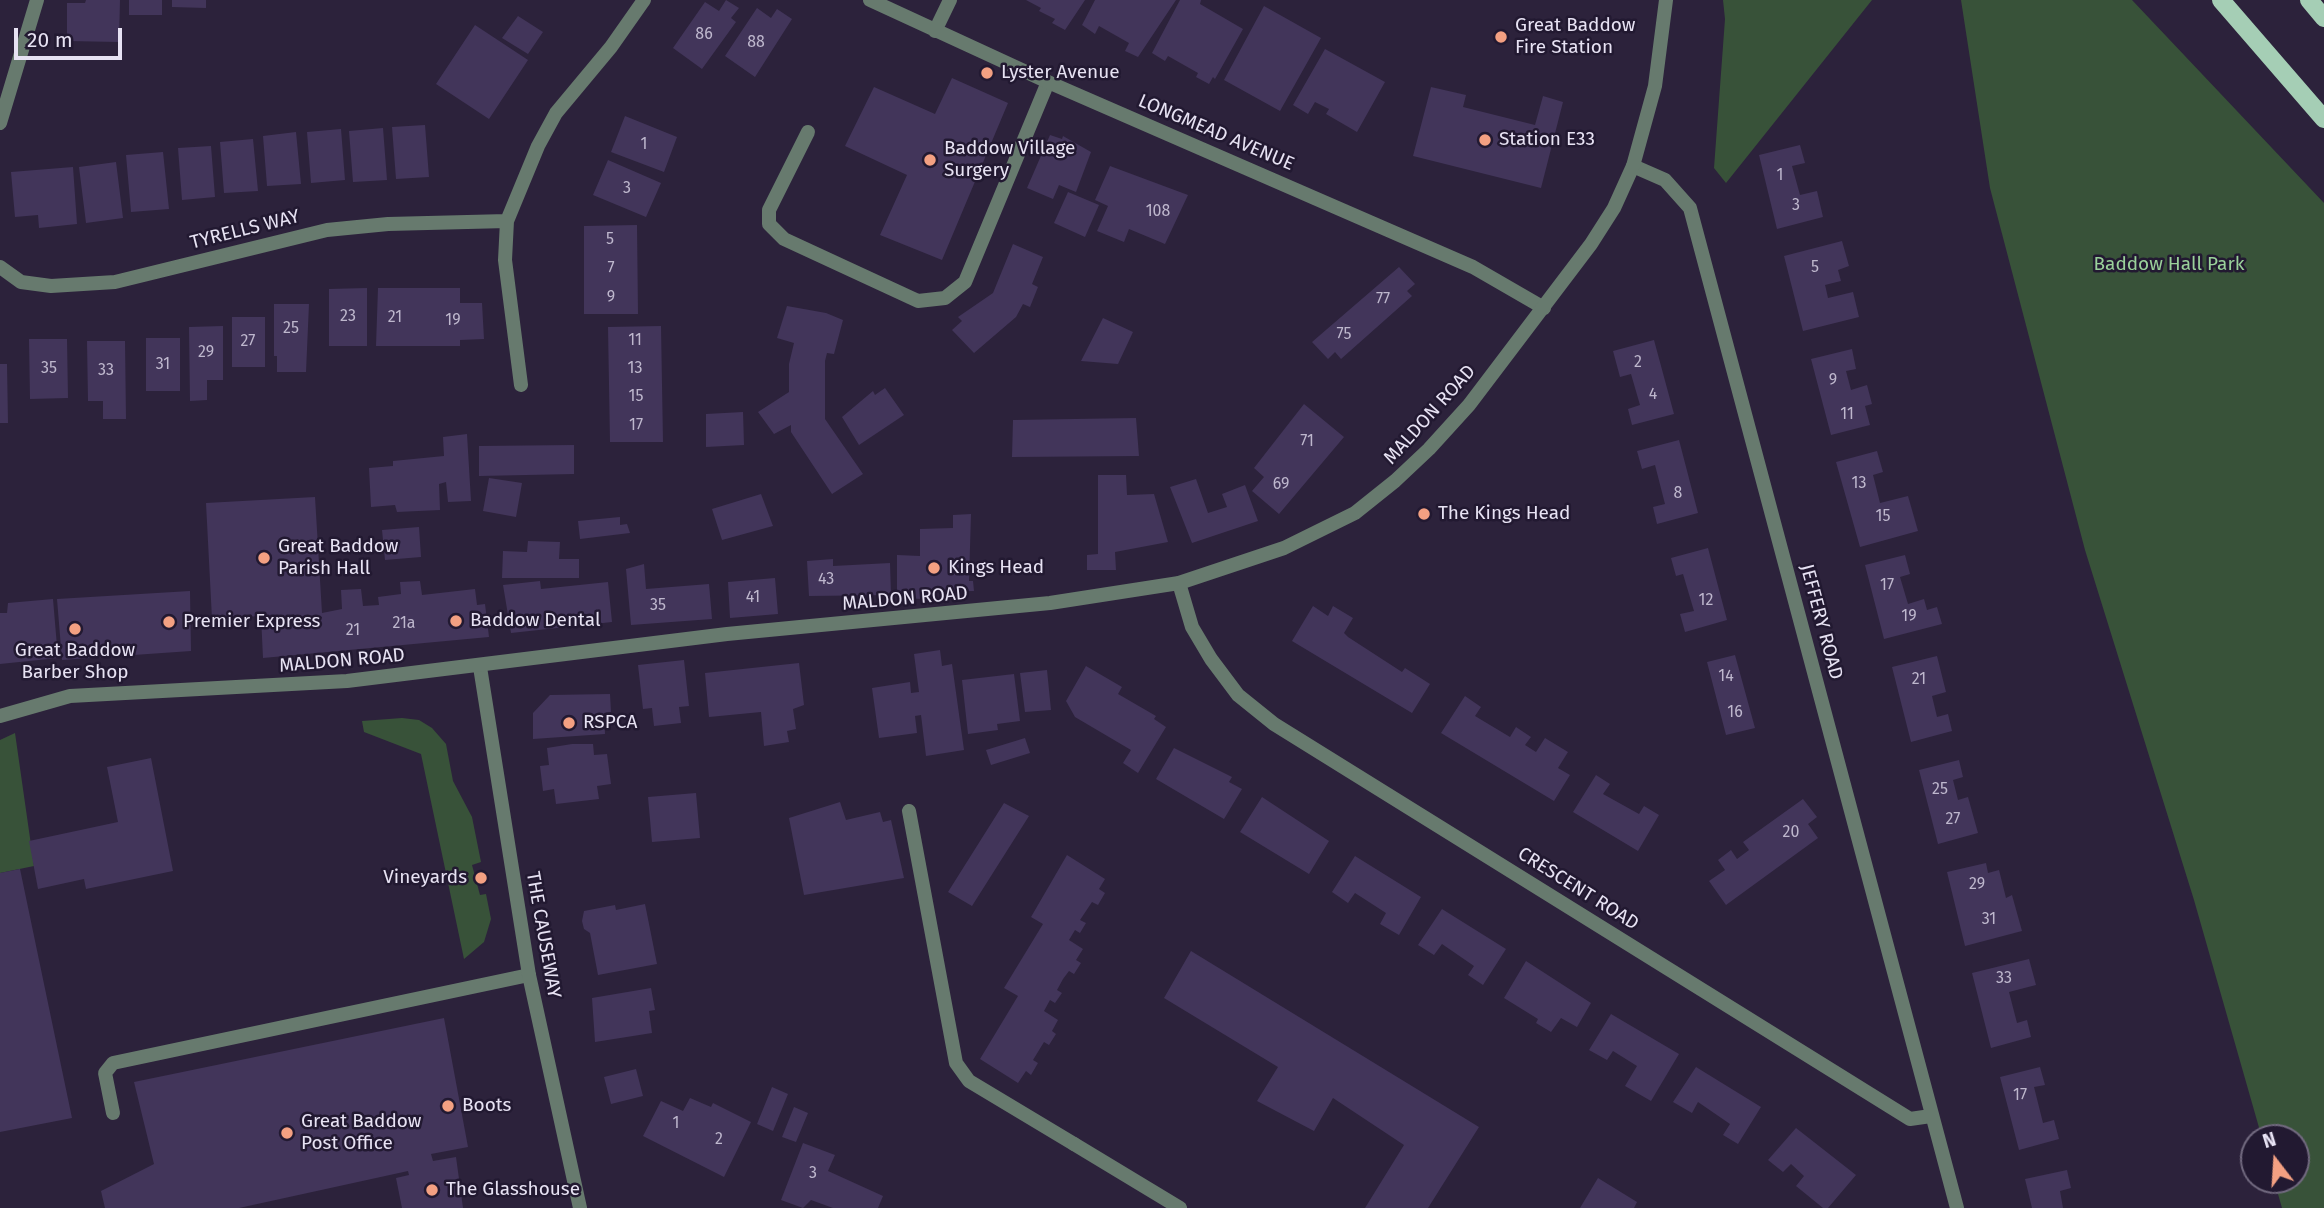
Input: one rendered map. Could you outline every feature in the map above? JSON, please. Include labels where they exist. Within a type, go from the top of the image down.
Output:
[{"type":"main road","points":[[2221,0],[2324,119]]},
{"type":"main road","points":[[2309,0],[2324,18]]},
{"type":"street","points":[[0,122],[37,0]]},
{"type":"street","points":[[521,385],[505,260],[507,221],[538,146],[555,113],[611,47],[644,0]]},
{"type":"street","name":"LONGMEAD AVENUE","points":[[870,0],[1048,82],[1461,261],[1544,308]]},
{"type":"street","points":[[935,31],[950,0]]},
{"type":"street","name":"MALDON ROAD","points":[[0,716],[70,696],[333,682],[480,667],[727,634],[1050,603],[1179,583],[1284,548],[1354,513],[1395,481],[1429,449],[1469,405],[1544,308],[1614,208],[1633,166],[1656,86],[1666,0]]},
{"type":"street","points":[[808,132],[769,210],[769,224],[784,239],[918,301],[945,298],[965,282],[1048,82]]},
{"type":"street","name":"JEFFERY ROAD","points":[[1633,166],[1665,180],[1690,208],[1931,1116]]},
{"type":"street","name":"TYRELLS WAY","points":[[0,268],[21,282],[51,286],[115,282],[327,230],[388,224],[507,221]]},
{"type":"street","name":"CRESCENT ROAD","points":[[1179,583],[1192,626],[1211,659],[1238,695],[1274,724],[1910,1119],[1931,1116]]},
{"type":"street","name":"THE CAUSEWAY","points":[[480,667],[529,975],[580,1208]]},
{"type":"street","points":[[909,811],[956,1063],[969,1081],[1180,1208]]},
{"type":"street","points":[[113,1113],[106,1073],[113,1063],[529,975]]},
{"type":"street","points":[[1931,1116],[1957,1208]]},
{"type":"green space","points":[[1723,0],[1872,0],[1726,183],[1714,168],[1725,19]]},
{"type":"green space","name":"Baddow Hall Park","points":[[1961,0],[2132,0],[2324,203],[2324,1208],[2282,1208],[2278,1194],[2310,1194],[2310,1124],[2258,1124],[2194,900],[2085,550],[1990,188]]},
{"type":"green space","points":[[402,718],[419,720],[432,728],[446,744],[453,781],[472,817],[481,862],[472,865],[480,895],[486,894],[491,919],[484,942],[464,959],[421,754],[364,732],[362,721]]},
{"type":"green space","points":[[15,733],[34,866],[0,873],[0,740]]},
{"type":"building","points":[[86,0],[120,0],[119,42],[67,41],[67,3],[85,3]]},
{"type":"building","points":[[129,0],[162,0],[162,15],[129,15]]},
{"type":"building","points":[[172,0],[206,0],[206,8],[172,7]]},
{"type":"building","points":[[726,0],[739,8],[731,18],[736,22],[702,69],[673,48],[705,2],[719,11]]},
{"type":"building","points":[[1026,0],[1085,0],[1065,30],[1052,23],[1055,19],[1039,11],[1041,8]]},
{"type":"building","points":[[1095,0],[1176,0],[1138,57],[1125,51],[1129,43],[1099,26],[1095,34],[1082,25]]},
{"type":"building","points":[[1180,0],[1201,0],[1200,4],[1243,29],[1215,79],[1213,77],[1209,84],[1196,77],[1198,73],[1168,56],[1165,61],[1152,53]]},
{"type":"building","points":[[1264,6],[1321,38],[1280,111],[1224,80]]},
{"type":"building","points":[[757,8],[771,18],[777,9],[792,19],[755,77],[725,56]]},
{"type":"building","points":[[518,16],[543,32],[528,54],[502,38]]},
{"type":"building","points":[[475,25],[528,60],[489,119],[436,84]]},
{"type":"building","points":[[1325,49],[1385,82],[1357,132],[1326,114],[1329,109],[1315,102],[1308,114],[1293,105]]},
{"type":"building","name":"Baddow Village Surgery","points":[[952,78],[1008,103],[942,260],[880,235],[907,175],[845,146],[874,87],[935,114]]},
{"type":"building","name":"Station E33","points":[[1431,87],[1466,95],[1463,107],[1535,125],[1543,96],[1563,102],[1541,188],[1413,156]]},
{"type":"building","points":[[625,116],[677,137],[664,172],[611,152]]},
{"type":"building","points":[[425,125],[429,177],[396,179],[392,127]]},
{"type":"building","points":[[383,128],[387,180],[353,182],[349,131]]},
{"type":"building","points":[[341,129],[345,180],[311,183],[307,132]]},
{"type":"building","points":[[296,132],[301,184],[267,186],[263,136]]},
{"type":"building","points":[[1050,135],[1062,139],[1063,136],[1091,152],[1076,192],[1059,185],[1053,199],[1027,188]]},
{"type":"building","points":[[253,139],[258,191],[224,193],[220,142]]},
{"type":"building","points":[[1800,145],[1805,163],[1792,166],[1800,195],[1817,191],[1823,217],[1777,229],[1759,155]]},
{"type":"building","points":[[211,146],[215,197],[182,200],[178,148]]},
{"type":"building","points":[[163,152],[169,209],[131,212],[126,155]]},
{"type":"building","points":[[608,160],[661,183],[646,217],[593,195]]},
{"type":"building","points":[[116,162],[123,218],[86,223],[79,167]]},
{"type":"building","points":[[1110,166],[1188,195],[1165,244],[1129,229],[1124,242],[1097,231],[1108,206],[1095,200]]},
{"type":"building","points":[[73,167],[77,224],[39,228],[38,215],[15,217],[11,172]]},
{"type":"building","points":[[1068,192],[1099,205],[1085,237],[1054,223]]},
{"type":"building","points":[[637,225],[638,314],[584,314],[584,226]]},
{"type":"building","points":[[1842,241],[1849,266],[1838,270],[1841,281],[1825,285],[1828,298],[1853,292],[1859,317],[1803,331],[1784,256]]},
{"type":"building","points":[[1013,244],[1043,257],[1032,284],[1038,287],[1030,307],[1023,304],[1016,317],[974,353],[952,330],[962,321],[958,317],[993,293]]},
{"type":"building","points":[[1399,267],[1415,284],[1407,291],[1412,296],[1341,359],[1335,352],[1328,359],[1312,342]]},
{"type":"building","points":[[367,288],[367,346],[329,346],[329,289]]},
{"type":"building","points":[[378,288],[460,288],[460,303],[482,303],[484,339],[460,340],[460,346],[376,346]]},
{"type":"building","points":[[274,304],[309,304],[306,372],[277,372],[277,356],[274,356]]},
{"type":"building","points":[[787,306],[826,313],[843,320],[834,354],[827,353],[825,361],[825,419],[863,474],[832,494],[791,432],[791,425],[774,434],[758,412],[789,392],[789,364],[794,343],[777,338]]},
{"type":"building","points":[[232,317],[265,317],[265,367],[232,367]]},
{"type":"building","points":[[1103,318],[1133,332],[1118,364],[1081,361]]},
{"type":"building","points":[[223,326],[223,380],[207,380],[207,400],[190,401],[189,327]]},
{"type":"building","points":[[661,326],[663,442],[610,442],[608,327]]},
{"type":"building","points":[[146,338],[180,338],[180,391],[146,391]]},
{"type":"building","points":[[29,339],[67,339],[68,398],[30,399]]},
{"type":"building","points":[[1654,340],[1674,414],[1632,425],[1628,409],[1640,405],[1631,374],[1620,377],[1613,351]]},
{"type":"building","points":[[87,341],[125,341],[126,419],[103,419],[103,401],[88,401]]},
{"type":"building","points":[[1852,349],[1856,369],[1846,371],[1851,390],[1867,385],[1872,404],[1865,406],[1870,425],[1831,435],[1811,359]]},
{"type":"building","points":[[0,364],[7,364],[8,423],[0,423]]},
{"type":"building","points":[[885,388],[904,415],[859,445],[842,417],[873,391],[875,395]]},
{"type":"building","points":[[1304,404],[1344,437],[1279,514],[1252,491],[1264,477],[1254,468]]},
{"type":"building","points":[[743,412],[744,445],[706,447],[706,414]]},
{"type":"building","points":[[1136,418],[1139,456],[1012,457],[1013,420]]},
{"type":"building","points":[[467,434],[471,501],[448,502],[446,482],[439,484],[440,510],[397,512],[395,505],[371,507],[369,468],[393,466],[393,461],[444,456],[443,437]]},
{"type":"building","points":[[1679,440],[1698,513],[1657,524],[1653,507],[1665,504],[1655,465],[1642,469],[1637,451]]},
{"type":"building","points":[[574,445],[574,474],[479,476],[479,446]]},
{"type":"building","points":[[1877,451],[1883,472],[1873,475],[1880,503],[1908,496],[1918,531],[1860,547],[1836,462]]},
{"type":"building","points":[[1098,475],[1126,475],[1127,495],[1154,494],[1168,542],[1115,552],[1116,570],[1087,570],[1087,555],[1098,554]]},
{"type":"building","points":[[489,478],[522,483],[516,517],[483,511]]},
{"type":"building","points":[[1196,479],[1208,513],[1227,507],[1222,494],[1245,485],[1258,521],[1192,543],[1170,487]]},
{"type":"building","points":[[761,494],[773,526],[722,540],[712,509]]},
{"type":"building","name":"Great Baddow Parish Hall","points":[[315,497],[322,613],[342,609],[341,590],[361,589],[363,606],[379,605],[378,597],[401,594],[400,582],[420,581],[422,595],[475,589],[477,605],[485,604],[489,637],[263,658],[261,616],[212,619],[206,503]]},
{"type":"building","name":"Kings Head","points":[[971,514],[969,581],[973,581],[974,591],[924,592],[924,599],[897,598],[897,555],[920,556],[920,529],[953,528],[953,515]]},
{"type":"building","points":[[620,517],[620,525],[627,524],[630,533],[580,539],[578,521]]},
{"type":"building","points":[[419,527],[421,557],[385,560],[382,530]]},
{"type":"building","points":[[528,541],[560,542],[559,559],[579,559],[579,578],[502,578],[503,551],[527,552]]},
{"type":"building","points":[[1708,548],[1727,620],[1685,632],[1680,614],[1694,611],[1683,574],[1676,576],[1671,558]]},
{"type":"building","points":[[1905,555],[1910,574],[1900,577],[1908,604],[1924,599],[1927,610],[1937,607],[1942,624],[1884,639],[1865,565]]},
{"type":"building","points":[[833,559],[833,566],[890,563],[891,595],[809,596],[807,561]]},
{"type":"building","points":[[644,564],[646,589],[709,584],[712,619],[631,625],[626,569]]},
{"type":"building","points":[[775,578],[778,614],[730,618],[728,582]]},
{"type":"building","points":[[540,581],[541,589],[608,582],[612,622],[511,633],[503,585]]},
{"type":"building","points":[[190,591],[191,651],[62,660],[57,599]]},
{"type":"building","points":[[53,599],[58,658],[0,664],[0,613],[7,613],[8,603]]},
{"type":"building","points":[[1313,606],[1328,616],[1333,606],[1353,618],[1344,633],[1348,637],[1402,672],[1405,668],[1430,684],[1412,713],[1292,641]]},
{"type":"building","points":[[940,650],[942,666],[952,664],[964,750],[926,756],[921,715],[915,716],[917,733],[879,738],[872,688],[910,682],[911,693],[919,692],[914,654]]},
{"type":"building","points":[[1735,655],[1755,728],[1726,735],[1707,662]]},
{"type":"building","points":[[1937,656],[1946,692],[1932,696],[1937,717],[1948,714],[1952,731],[1911,742],[1892,667]]},
{"type":"building","points":[[684,660],[689,706],[679,707],[681,723],[654,726],[652,708],[643,709],[638,665]]},
{"type":"building","points":[[799,663],[804,705],[793,709],[796,729],[787,731],[789,742],[764,746],[761,712],[709,717],[705,673]]},
{"type":"building","points":[[1086,666],[1122,687],[1118,694],[1156,716],[1154,719],[1166,727],[1138,773],[1123,763],[1131,750],[1075,717],[1066,701]]},
{"type":"building","points":[[1047,670],[1051,710],[1025,712],[1020,673]]},
{"type":"building","points":[[1014,674],[1020,721],[997,724],[998,730],[968,734],[962,680]]},
{"type":"building","name":"RSPCA","points":[[610,694],[611,712],[604,713],[605,734],[533,739],[533,713],[550,695]]},
{"type":"building","points":[[1465,696],[1481,707],[1475,716],[1510,737],[1516,727],[1531,737],[1525,745],[1536,752],[1545,738],[1568,752],[1558,768],[1570,775],[1554,801],[1441,733]]},
{"type":"building","points":[[1025,738],[1030,753],[991,765],[986,750]]},
{"type":"building","points":[[593,744],[594,755],[607,754],[611,784],[597,786],[599,799],[556,804],[554,789],[543,791],[540,766],[549,765],[547,748]]},
{"type":"building","points":[[1174,748],[1232,777],[1229,782],[1242,789],[1224,819],[1156,779]]},
{"type":"building","points":[[151,758],[173,871],[86,889],[84,879],[38,889],[29,841],[118,822],[107,767]]},
{"type":"building","points":[[1959,760],[1963,777],[1953,780],[1958,800],[1968,797],[1978,833],[1938,844],[1919,770]]},
{"type":"building","points":[[1596,775],[1610,784],[1603,794],[1639,814],[1644,806],[1659,815],[1638,851],[1573,812]]},
{"type":"building","points":[[696,793],[700,838],[652,842],[648,797]]},
{"type":"building","points":[[1262,797],[1329,841],[1309,874],[1240,832]]},
{"type":"building","points":[[1803,799],[1817,817],[1808,824],[1818,838],[1726,905],[1709,881],[1725,870],[1718,860],[1731,850],[1737,859],[1749,850],[1743,842]]},
{"type":"building","points":[[840,802],[846,820],[880,812],[883,822],[891,820],[904,878],[804,895],[789,818]]},
{"type":"building","points":[[1004,803],[1029,816],[972,906],[948,892]]},
{"type":"building","points":[[1067,855],[1105,879],[1099,889],[1105,893],[1098,905],[1092,902],[1080,920],[1086,923],[1080,933],[1075,930],[1069,940],[1083,949],[1076,960],[1081,963],[1074,974],[1069,971],[1057,990],[1062,993],[1055,1003],[1050,1000],[1044,1011],[1058,1020],[1052,1031],[1056,1034],[1049,1045],[1044,1042],[1033,1060],[1038,1063],[1031,1075],[1026,1071],[1018,1083],[980,1059],[1018,996],[1004,988],[1043,924],[1031,917]]},
{"type":"building","points":[[1355,856],[1421,897],[1399,935],[1380,924],[1386,913],[1355,893],[1348,903],[1332,892]]},
{"type":"building","points":[[1986,863],[1988,873],[1999,870],[2006,898],[2012,895],[2022,931],[1965,946],[1947,872]]},
{"type":"building","points":[[20,869],[72,1118],[0,1132],[0,873]]},
{"type":"building","points":[[645,904],[657,964],[598,975],[590,933],[584,929],[582,921],[584,911],[615,905],[616,910]]},
{"type":"building","points":[[1442,909],[1506,949],[1483,985],[1468,975],[1474,966],[1442,944],[1434,955],[1418,945]]},
{"type":"building","points":[[1191,951],[1479,1127],[1428,1208],[1365,1208],[1404,1145],[1333,1098],[1314,1131],[1257,1101],[1278,1067],[1164,998]]},
{"type":"building","points":[[2029,959],[2036,985],[2009,992],[2017,1023],[2027,1020],[2031,1037],[1991,1048],[1972,973]]},
{"type":"building","points":[[1526,961],[1591,1003],[1577,1027],[1561,1018],[1551,1032],[1536,1023],[1538,1019],[1504,998]]},
{"type":"building","points":[[651,988],[655,1010],[649,1011],[652,1033],[595,1042],[592,998]]},
{"type":"building","points":[[1611,1014],[1679,1054],[1651,1101],[1625,1086],[1637,1066],[1613,1051],[1607,1060],[1589,1050]]},
{"type":"building","points":[[444,1018],[468,1147],[431,1154],[433,1161],[456,1157],[463,1208],[402,1208],[396,1178],[409,1175],[408,1171],[239,1208],[105,1208],[101,1191],[154,1164],[134,1082]]},
{"type":"building","points":[[1696,1067],[1761,1107],[1738,1144],[1723,1135],[1730,1124],[1698,1102],[1692,1113],[1673,1102]]},
{"type":"building","points":[[2040,1067],[2045,1085],[2034,1087],[2043,1123],[2054,1120],[2059,1139],[2019,1150],[2000,1077]]},
{"type":"building","points":[[636,1069],[643,1096],[611,1104],[604,1077]]},
{"type":"building","points":[[772,1087],[788,1094],[773,1131],[757,1124]]},
{"type":"building","points":[[690,1098],[711,1107],[713,1103],[751,1122],[724,1177],[643,1136],[661,1101],[683,1111]]},
{"type":"building","points":[[794,1107],[808,1113],[796,1142],[782,1137]]},
{"type":"building","points":[[1796,1128],[1856,1175],[1828,1208],[1823,1208],[1796,1186],[1804,1176],[1791,1164],[1783,1172],[1768,1160]]},
{"type":"building","points":[[803,1143],[835,1155],[828,1171],[883,1196],[878,1208],[833,1208],[811,1200],[803,1208],[781,1200]]},
{"type":"building","points":[[2067,1170],[2071,1188],[2060,1191],[2063,1208],[2032,1208],[2025,1179]]},
{"type":"building","points":[[1598,1178],[1637,1202],[1634,1208],[1580,1208]]},
{"type":"place","name":"Great Baddow Fire Station","points":[[1501,37]]},
{"type":"place","name":"Lyster Avenue","points":[[987,73]]},
{"type":"place","name":"Station E33","points":[[1485,140]]},
{"type":"place","name":"Baddow Village Surgery","points":[[930,160]]},
{"type":"place","name":"The Kings Head","points":[[1424,514]]},
{"type":"place","name":"Great Baddow Parish Hall","points":[[264,558]]},
{"type":"place","name":"Kings Head","points":[[934,568]]},
{"type":"place","name":"Baddow Dental","points":[[456,621]]},
{"type":"place","name":"Premier Express","points":[[169,622]]},
{"type":"place","name":"Great Baddow Barber Shop","points":[[75,629]]},
{"type":"place","name":"RSPCA","points":[[569,723]]},
{"type":"place","name":"Vineyards","points":[[481,878]]},
{"type":"place","name":"Boots","points":[[448,1106]]},
{"type":"place","name":"Great Baddow Post Office","points":[[287,1133]]},
{"type":"place","name":"The Glasshouse","points":[[432,1190]]}]
